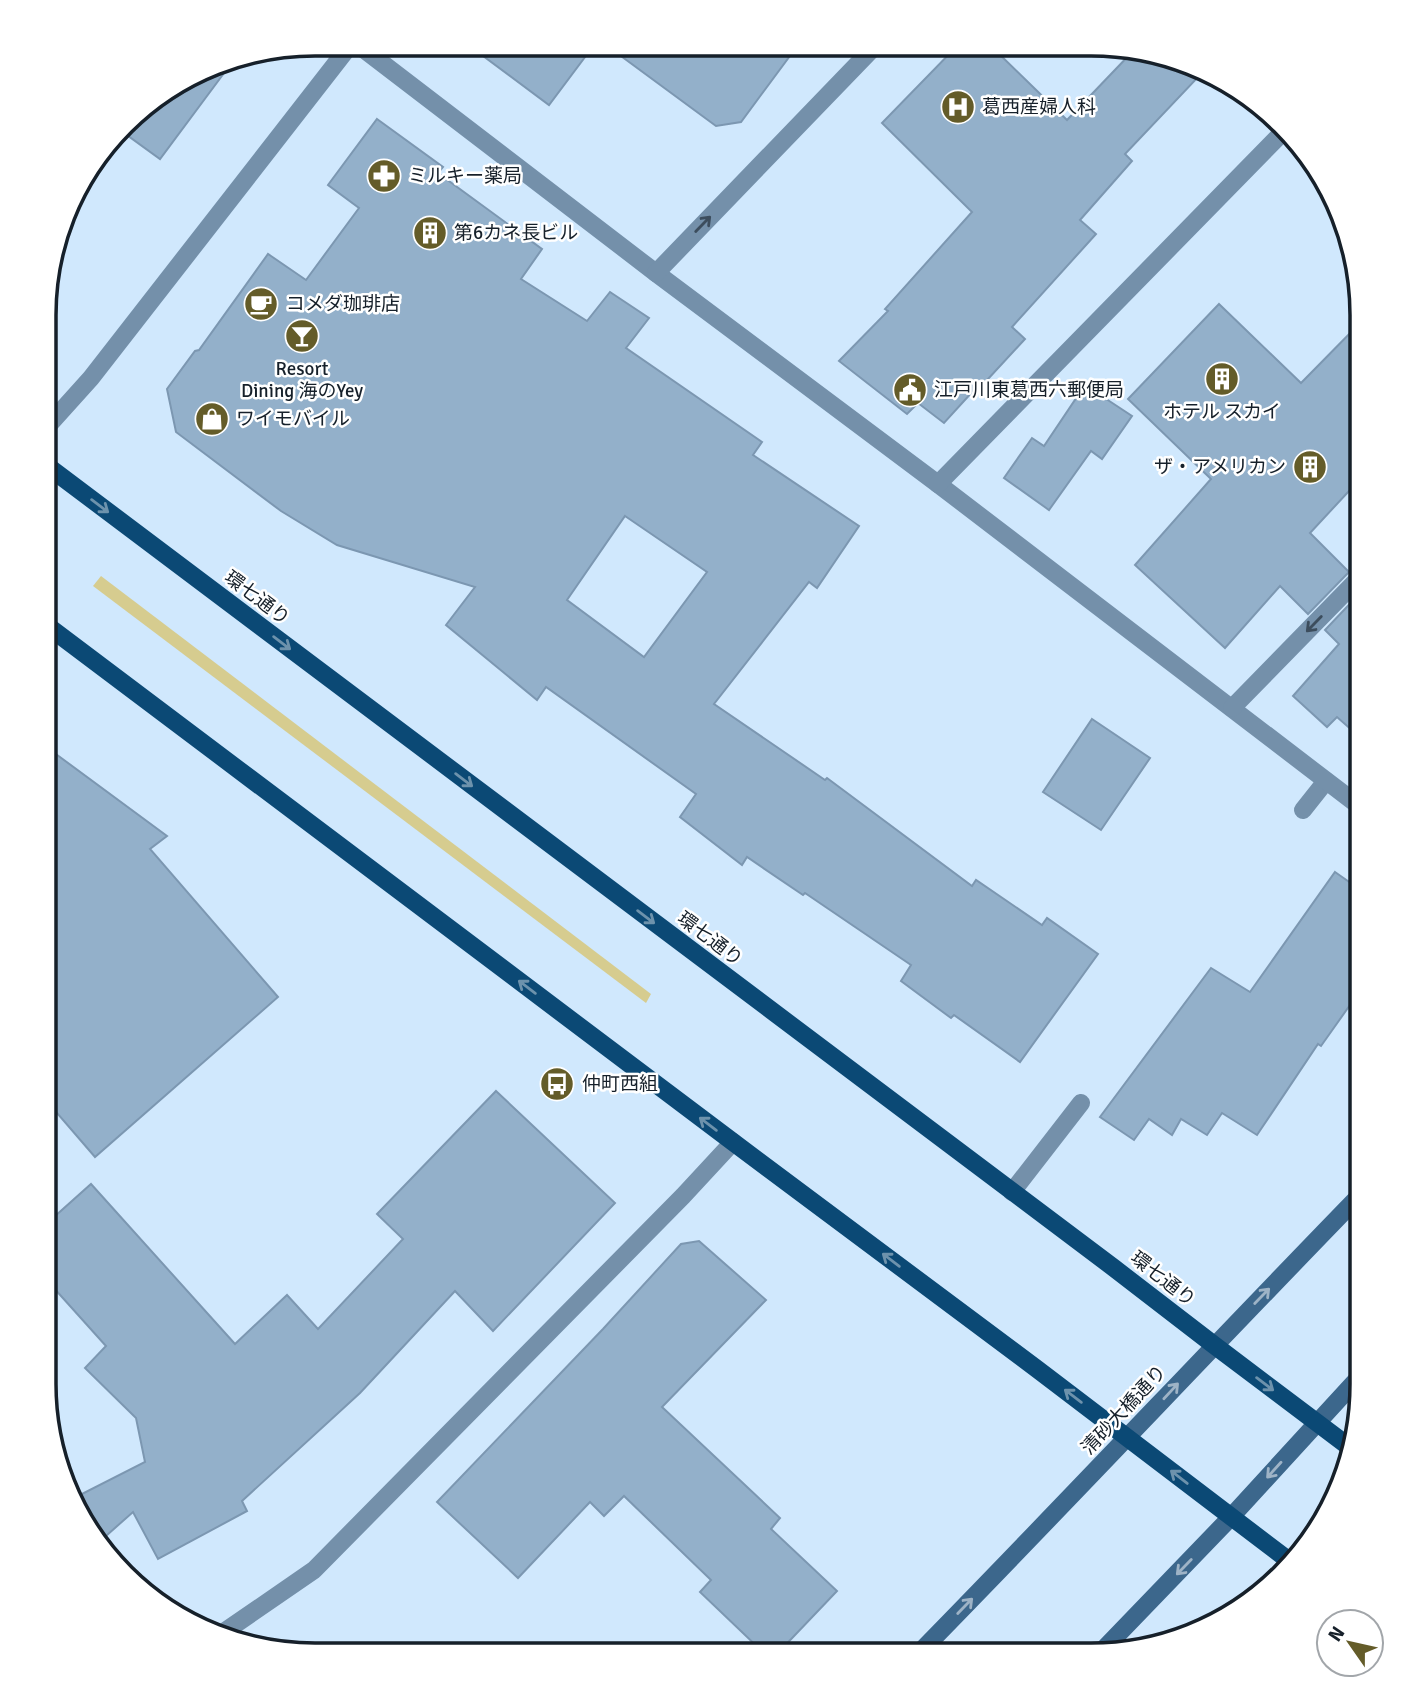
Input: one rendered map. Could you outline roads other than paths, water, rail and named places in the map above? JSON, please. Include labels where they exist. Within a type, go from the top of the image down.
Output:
[{"type":"main road","name":"環七通り","points":[[56,473],[1343,1442]]},
{"type":"main road","points":[[56,632],[1284,1557]]},
{"type":"main road","name":"清砂大橋通り","points":[[930,1643],[1350,1206]]},
{"type":"main road","points":[[1111,1642],[1231,1517],[1350,1387]]},
{"type":"street","points":[[56,417],[91,378],[342,56]]},
{"type":"street","points":[[373,56],[1350,799]]},
{"type":"street","points":[[656,273],[865,56]]},
{"type":"street","points":[[938,484],[1278,136]]},
{"type":"street","points":[[1232,708],[1350,587]]},
{"type":"street","points":[[1303,810],[1326,780]]},
{"type":"street","points":[[1012,1192],[1081,1102]]},
{"type":"street","points":[[230,1628],[314,1570],[733,1142]]},
{"type":"place","name":"葛西産婦人科","points":[[958,107]]},
{"type":"place","name":"ミルキー薬局","points":[[384,176]]},
{"type":"place","name":"第6カネ長ビル","points":[[430,233]]},
{"type":"place","name":"コメダ珈琲店","points":[[261,304]]},
{"type":"place","name":"Resort Dining 海のYey","points":[[302,336]]},
{"type":"place","name":"ホテル スカイ","points":[[1222,379]]},
{"type":"place","name":"江戸川東葛西六郵便局","points":[[910,390]]},
{"type":"place","name":"ワイモバイル","points":[[212,419]]},
{"type":"place","name":"ザ・アメリカン","points":[[1310,467]]},
{"type":"place","name":"仲町西組","points":[[557,1084]]}]
